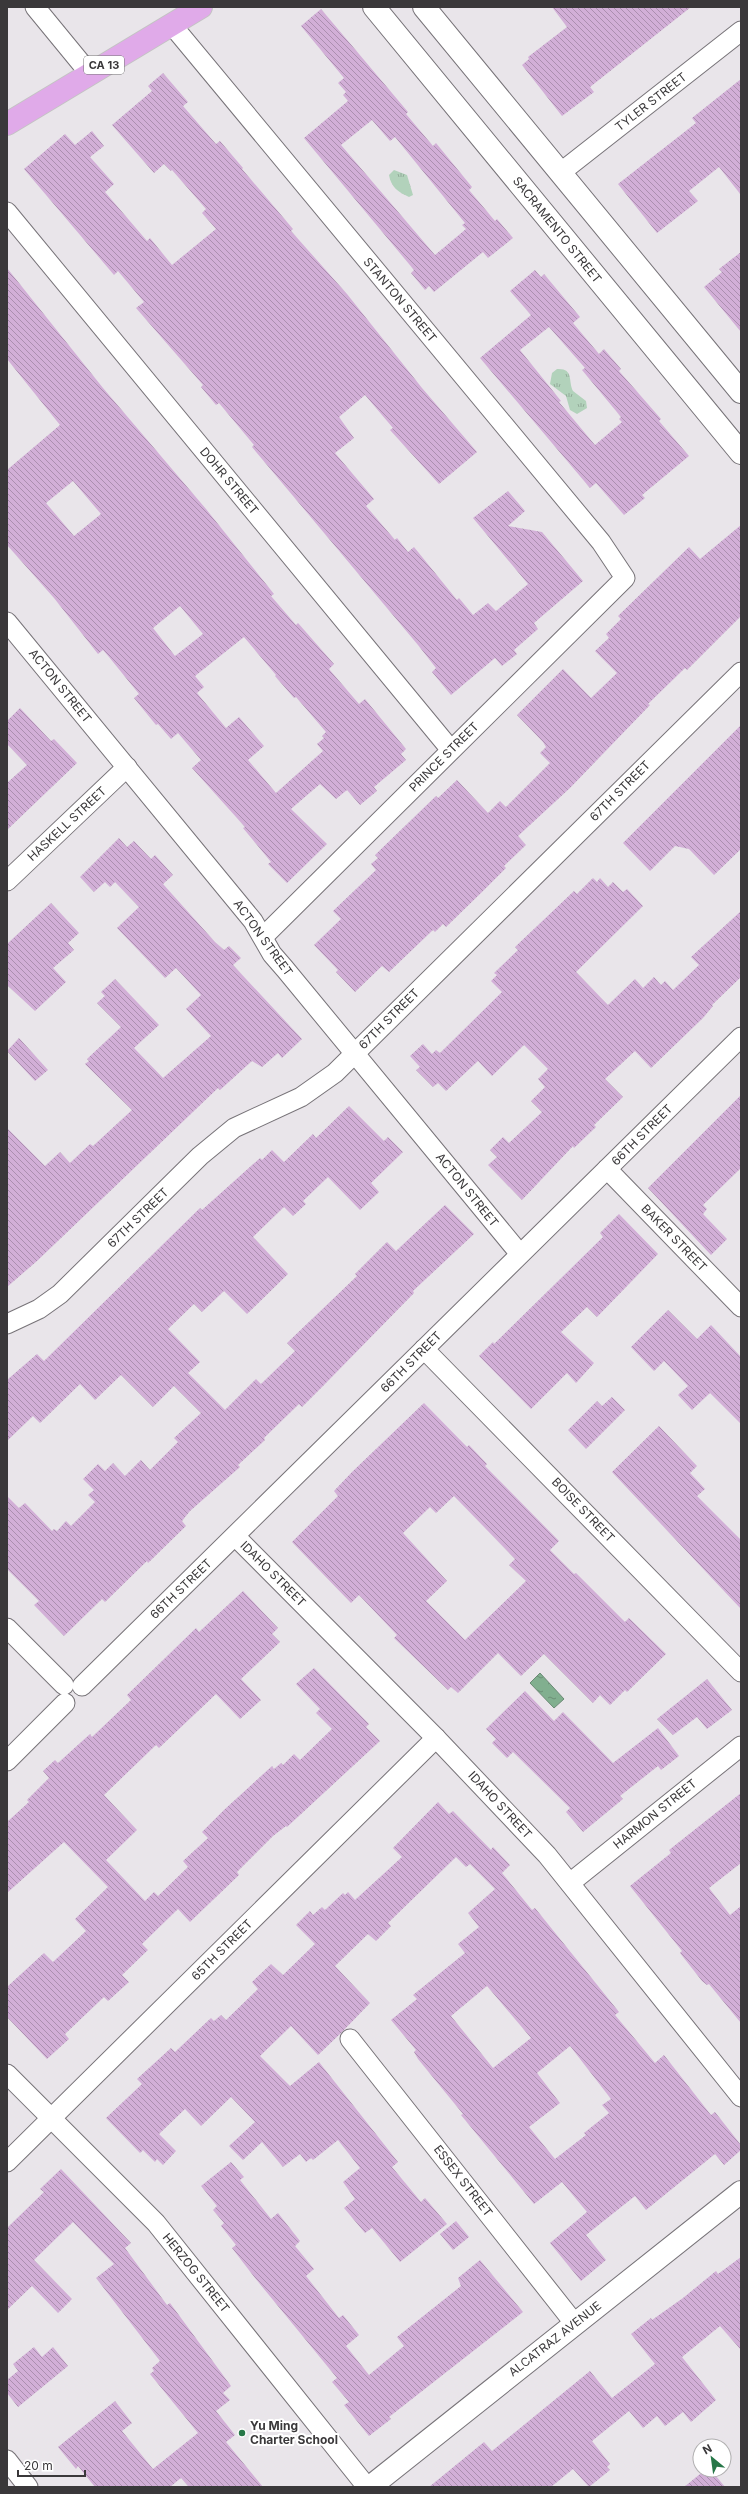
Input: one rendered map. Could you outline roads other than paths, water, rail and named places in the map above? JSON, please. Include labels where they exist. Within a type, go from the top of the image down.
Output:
[{"type":"main road","name":"CA 13","points":[[7,124],[202,7]]},
{"type":"street","points":[[35,7],[90,74]]},
{"type":"street","name":"SACRAMENTO STREET","points":[[374,7],[741,453]]},
{"type":"street","points":[[424,7],[741,392]]},
{"type":"street","name":"STANTON STREET","points":[[172,25],[601,542],[625,578]]},
{"type":"street","name":"TYLER STREET","points":[[560,173],[741,31]]},
{"type":"street","name":"DOHR STREET","points":[[7,212],[451,750]]},
{"type":"street","name":"PRINCE STREET","points":[[263,937],[625,578]]},
{"type":"street","name":"ACTON STREET","points":[[7,622],[252,921],[272,954],[520,1254]]},
{"type":"street","name":"67TH STREET","points":[[7,1324],[39,1309],[60,1294],[200,1156],[234,1128],[301,1097],[317,1086],[354,1054],[741,672]]},
{"type":"street","name":"HASKELL STREET","points":[[7,881],[127,767]]},
{"type":"street","name":"66TH STREET","points":[[7,1760],[70,1691],[235,1536],[741,1037]]},
{"type":"street","name":"BAKER STREET","points":[[607,1169],[741,1307]]},
{"type":"street","name":"BOISE STREET","points":[[424,1349],[741,1672]]},
{"type":"street","name":"IDAHO STREET","points":[[235,1536],[436,1738],[547,1855],[741,2097]]},
{"type":"street","points":[[7,1628],[70,1691]]},
{"type":"street","name":"65TH STREET","points":[[7,2162],[436,1738]]},
{"type":"street","name":"HARMON STREET","points":[[570,1883],[741,1746]]},
{"type":"street","name":"ESSEX STREET","points":[[350,2039],[575,2324]]},
{"type":"street","name":"HERZOG STREET","points":[[7,2074],[156,2223],[368,2487]]},
{"type":"street","name":"ALCATRAZ AVENUE","points":[[368,2487],[741,2192]]},
{"type":"street","points":[[7,2460],[28,2487]]},
{"type":"water","points":[[540,1673],[564,1699],[554,1708],[530,1683]]},
{"type":"place","name":"Yu Ming Charter School","points":[[242,2433]]}]
